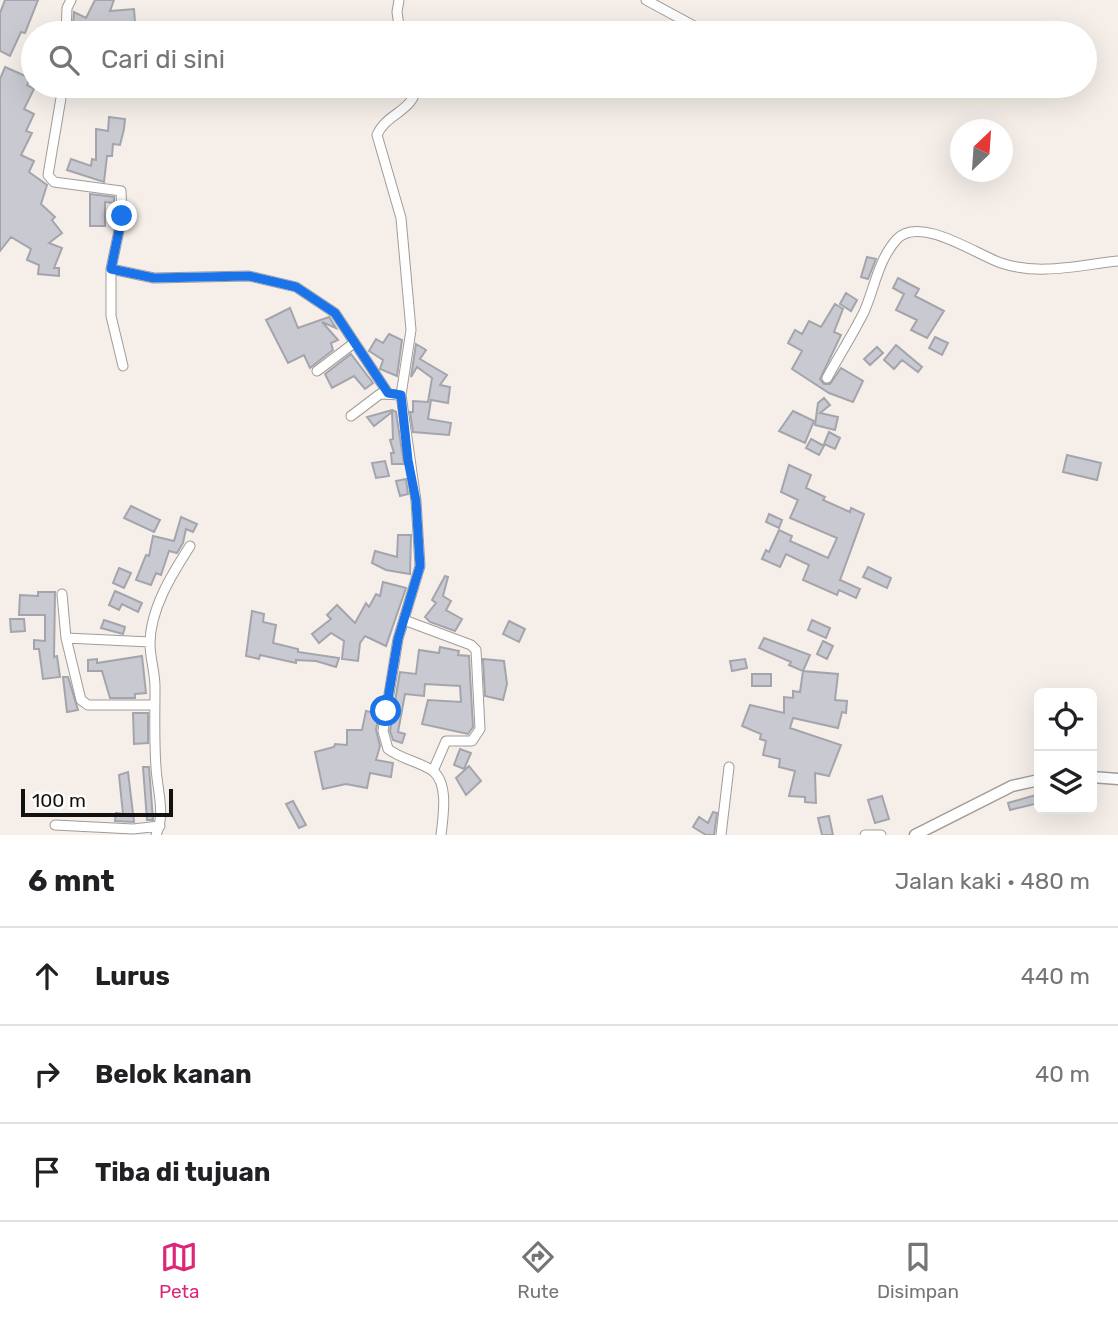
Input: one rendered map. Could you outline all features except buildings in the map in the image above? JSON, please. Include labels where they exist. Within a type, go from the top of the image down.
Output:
[{"type":"street","points":[[66,21],[67,8],[71,0]]},
{"type":"street","points":[[398,21],[399,0]]},
{"type":"street","points":[[646,0],[685,21]]},
{"type":"street","points":[[61,98],[48,175],[54,181],[121,191],[122,216],[111,269],[111,316],[123,366]]},
{"type":"street","points":[[415,98],[382,123],[377,135],[401,218],[411,330],[401,395],[408,460],[416,501],[420,558],[398,639],[386,711],[384,742],[398,757],[433,771],[442,790],[441,835]]},
{"type":"street","points":[[827,378],[865,309],[883,258],[898,237],[908,232],[950,238],[1000,263],[1019,268],[1072,269],[1118,261]]},
{"type":"street","points":[[111,269],[154,278],[249,276],[296,287],[327,304],[341,320],[388,393]]},
{"type":"street","points":[[317,371],[354,343]]},
{"type":"street","points":[[351,416],[373,398],[388,393],[401,395]]},
{"type":"street","points":[[55,825],[132,832],[158,830],[153,705],[155,687],[150,642],[158,606],[171,576],[190,546]]},
{"type":"street","points":[[62,594],[66,638],[84,703],[153,705]]},
{"type":"street","points":[[404,620],[471,645],[476,650],[480,730],[472,741],[446,741],[433,771]]},
{"type":"street","points":[[66,638],[150,642]]},
{"type":"street","points":[[721,835],[729,767]]},
{"type":"street","points":[[1097,777],[1118,779]]},
{"type":"street","points":[[915,835],[1012,786],[1034,781]]},
{"type":"street","points":[[865,835],[881,835]]},
{"type":"route","points":[[122,216],[111,269],[154,278],[249,276],[296,287],[327,304],[341,320],[362,358],[388,393],[401,395],[408,460],[416,501],[420,566],[398,639],[386,711]]}]
